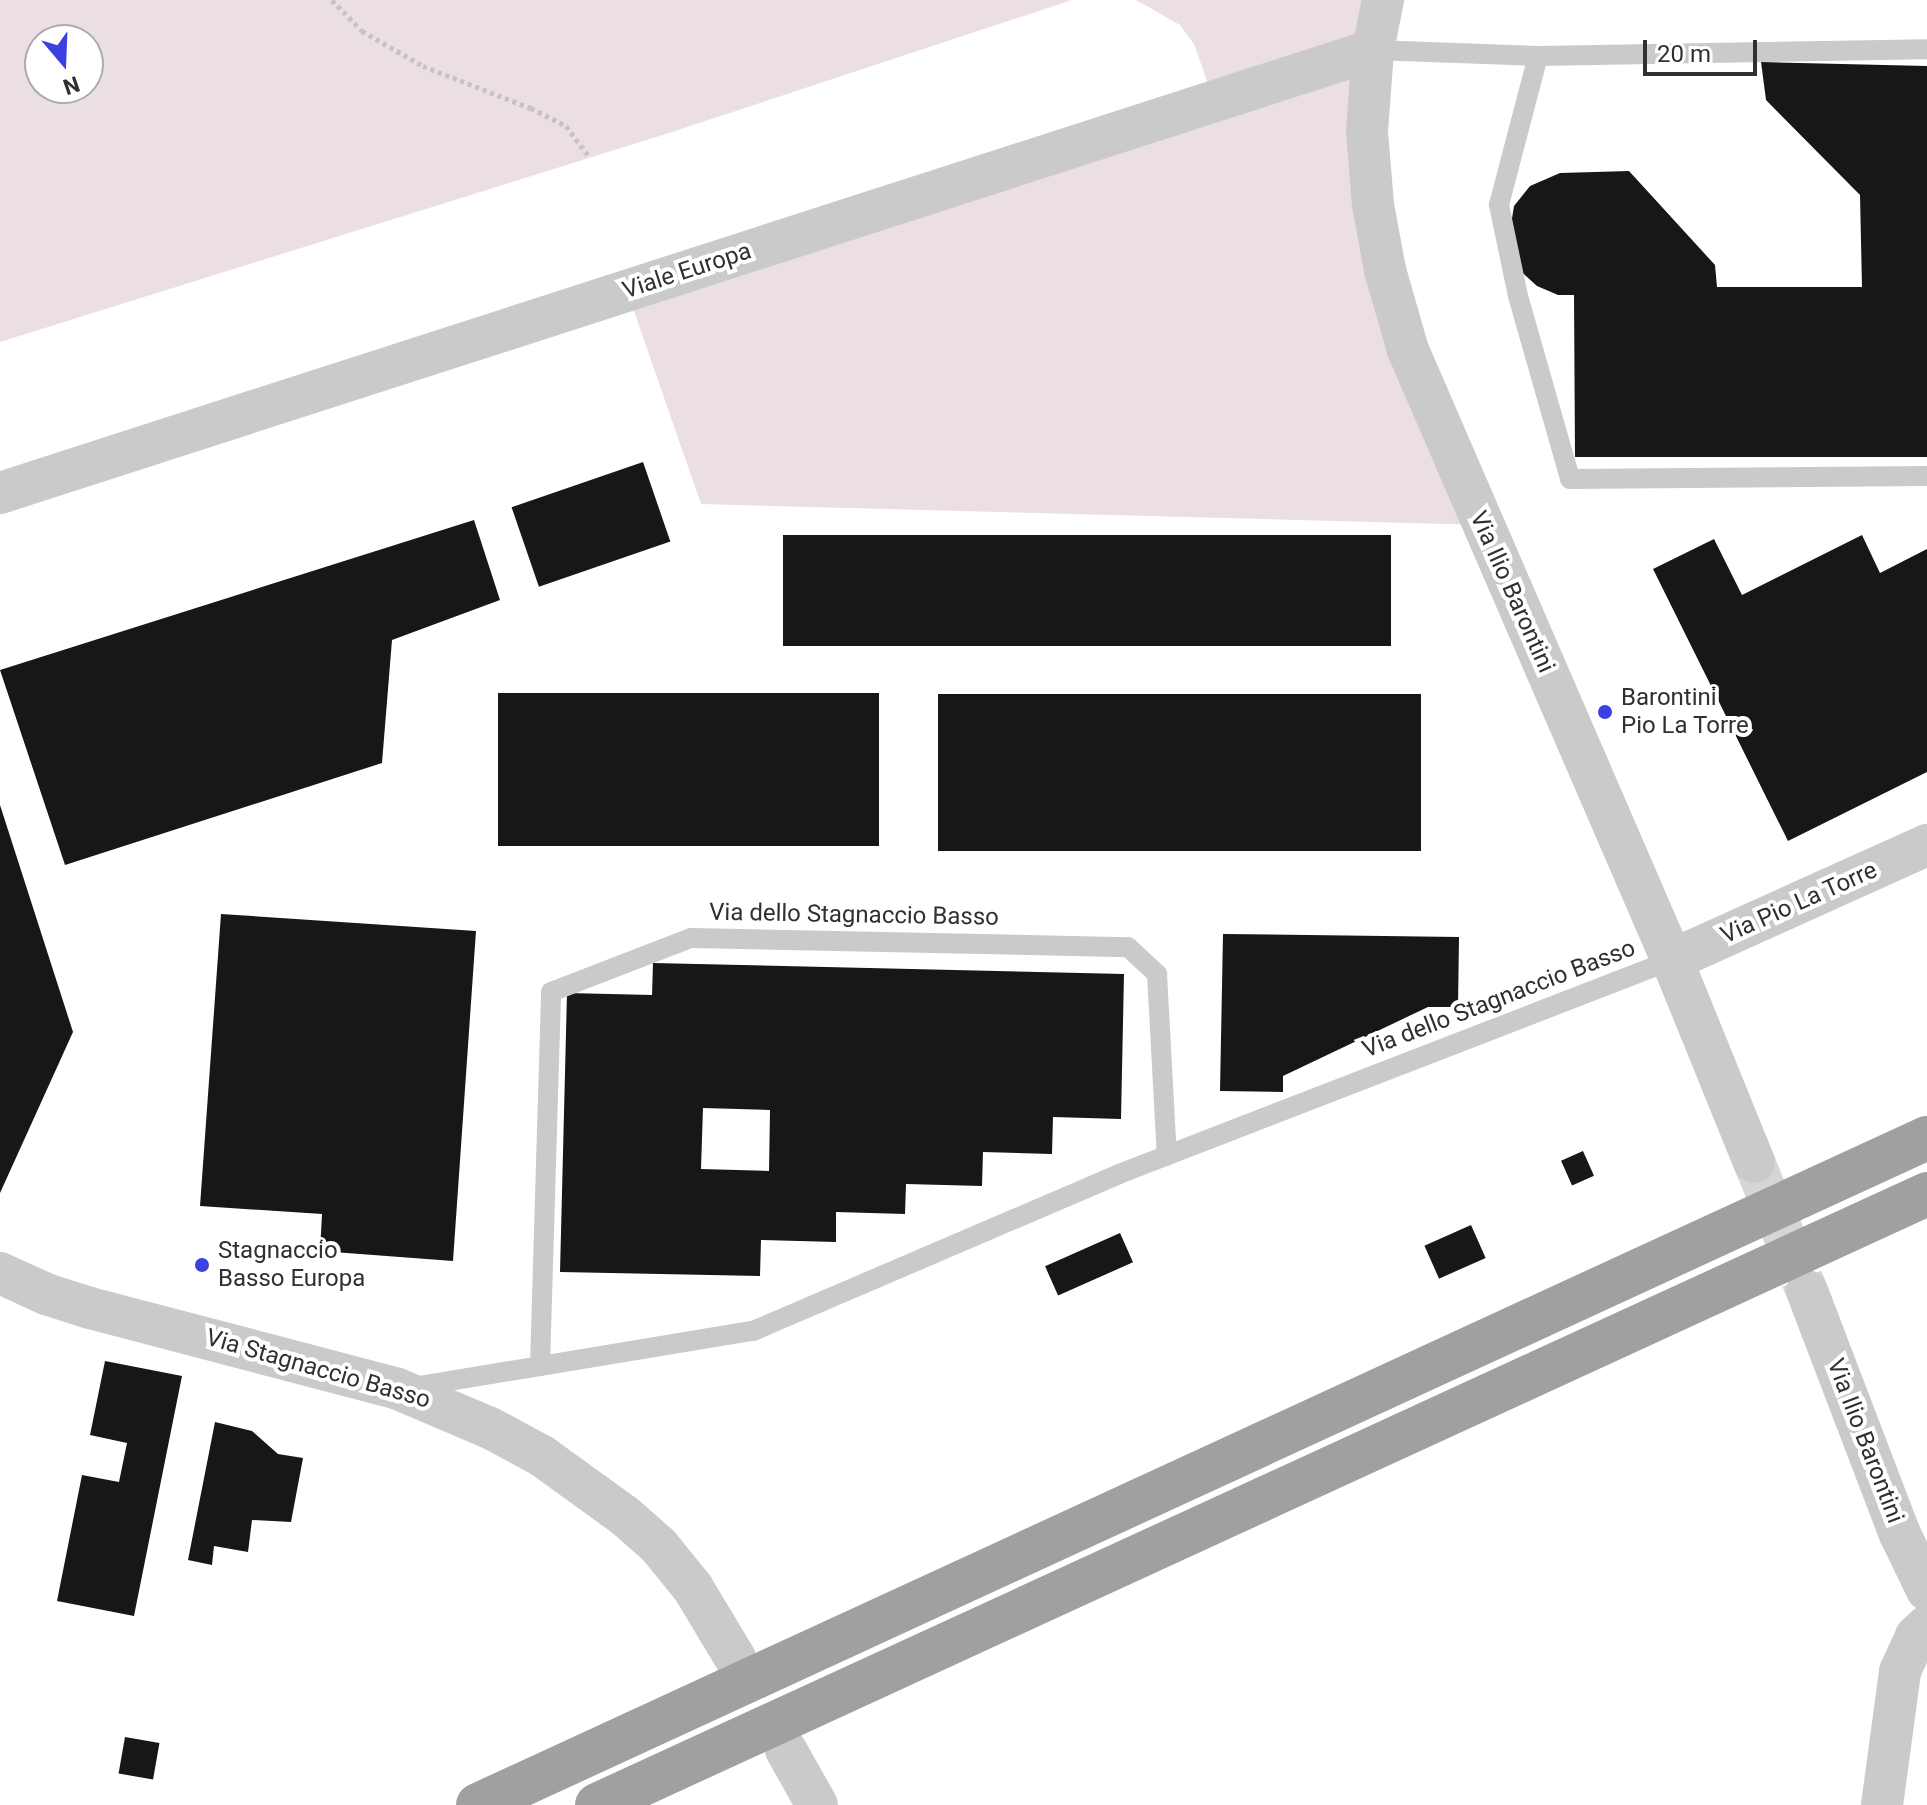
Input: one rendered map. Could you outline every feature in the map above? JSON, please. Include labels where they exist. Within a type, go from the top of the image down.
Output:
[{"type":"highway","points":[[478,1805],[1927,1138]]},
{"type":"highway","points":[[597,1805],[1927,1194]]},
{"type":"street","name":"Via Ilio Barontini","points":[[1383,0],[1373,50],[1367,132],[1373,205],[1385,270],[1408,350],[1672,960],[1754,1162]]},
{"type":"street","name":"Viale Europa","points":[[0,493],[1373,50]]},
{"type":"street","name":"Via Pio La Torre","points":[[1672,960],[1927,845]]},
{"type":"street","name":"Via Stagnaccio Basso","points":[[0,1273],[46,1294],[90,1308],[398,1389],[479,1423],[542,1456],[625,1516],[659,1546],[693,1588],[735,1658]]},
{"type":"street","name":"Via Ilio Barontini","points":[[1807,1291],[1900,1534],[1927,1590]]},
{"type":"street","points":[[1882,1805],[1900,1671],[1916,1636],[1927,1626]]},
{"type":"street","points":[[786,1750],[817,1805]]},
{"type":"lane","points":[[1373,50],[1538,56],[1927,49]]},
{"type":"lane","points":[[1538,56],[1499,205],[1518,296],[1570,479],[1927,476]]},
{"type":"lane","name":"Via dello Stagnaccio Basso","points":[[540,1366],[551,992],[691,938],[1128,947],[1157,974],[1167,1156]]},
{"type":"lane","name":"Via dello Stagnaccio Basso","points":[[398,1389],[753,1331],[1167,1156],[1672,960]]},
{"type":"path","points":[[332,0],[362,31],[423,66],[531,108],[566,126],[589,157]]},
{"type":"shaded area","points":[[0,0],[1072,0],[669,133],[0,342]]},
{"type":"shaded area","points":[[1136,0],[1383,0],[1373,205],[1482,525],[701,504],[627,291],[1214,101],[1194,44],[1180,25]]},
{"type":"building","points":[[1761,62],[1927,66],[1927,457],[1575,457],[1574,295],[1558,295],[1537,286],[1517,268],[1509,237],[1514,206],[1530,186],[1560,173],[1629,171],[1715,265],[1717,287],[1862,287],[1860,195],[1766,100]]},
{"type":"building","points":[[643,462],[670,541],[539,587],[512,507]]},
{"type":"building","points":[[474,520],[500,600],[392,640],[382,763],[65,865],[0,670]]},
{"type":"building","points":[[783,535],[1391,535],[1391,646],[783,646]]},
{"type":"building","points":[[1862,535],[1880,573],[1927,549],[1927,772],[1788,841],[1653,569],[1714,539],[1742,595]]},
{"type":"building","points":[[498,693],[879,693],[879,846],[498,846]]},
{"type":"building","points":[[938,694],[1421,694],[1421,851],[938,851]]},
{"type":"building","points":[[0,805],[73,1032],[0,1193]]},
{"type":"building","points":[[221,914],[476,931],[453,1261],[320,1251],[322,1214],[200,1206]]},
{"type":"building","points":[[1223,934],[1459,937],[1458,1007],[1428,1007],[1283,1076],[1283,1092],[1220,1091]]},
{"type":"building","points":[[653,963],[1124,974],[1121,1119],[1053,1117],[1052,1154],[983,1152],[982,1186],[906,1184],[905,1214],[836,1212],[836,1242],[761,1240],[760,1276],[560,1272],[567,993],[652,995]],"holes":[[[703,1108],[770,1110],[769,1171],[701,1169]]]},
{"type":"building","points":[[1583,1151],[1594,1176],[1572,1185],[1561,1161]]},
{"type":"building","points":[[1471,1225],[1486,1258],[1439,1279],[1424,1246]]},
{"type":"building","points":[[1120,1233],[1133,1262],[1058,1296],[1045,1266]]},
{"type":"building","points":[[105,1361],[182,1376],[134,1616],[57,1601],[82,1475],[119,1482],[127,1443],[90,1435]]},
{"type":"building","points":[[215,1422],[252,1431],[278,1454],[303,1458],[291,1522],[252,1520],[248,1552],[214,1546],[212,1565],[188,1560]]},
{"type":"building","points":[[125,1737],[159,1743],[153,1780],[119,1773]]},
{"type":"tunnel","points":[[1754,1162],[1806,1289]]},
{"type":"place","name":"Barontini Pio La Torre","points":[[1605,712]]},
{"type":"place","name":"Stagnaccio Basso Europa","points":[[202,1265]]}]
